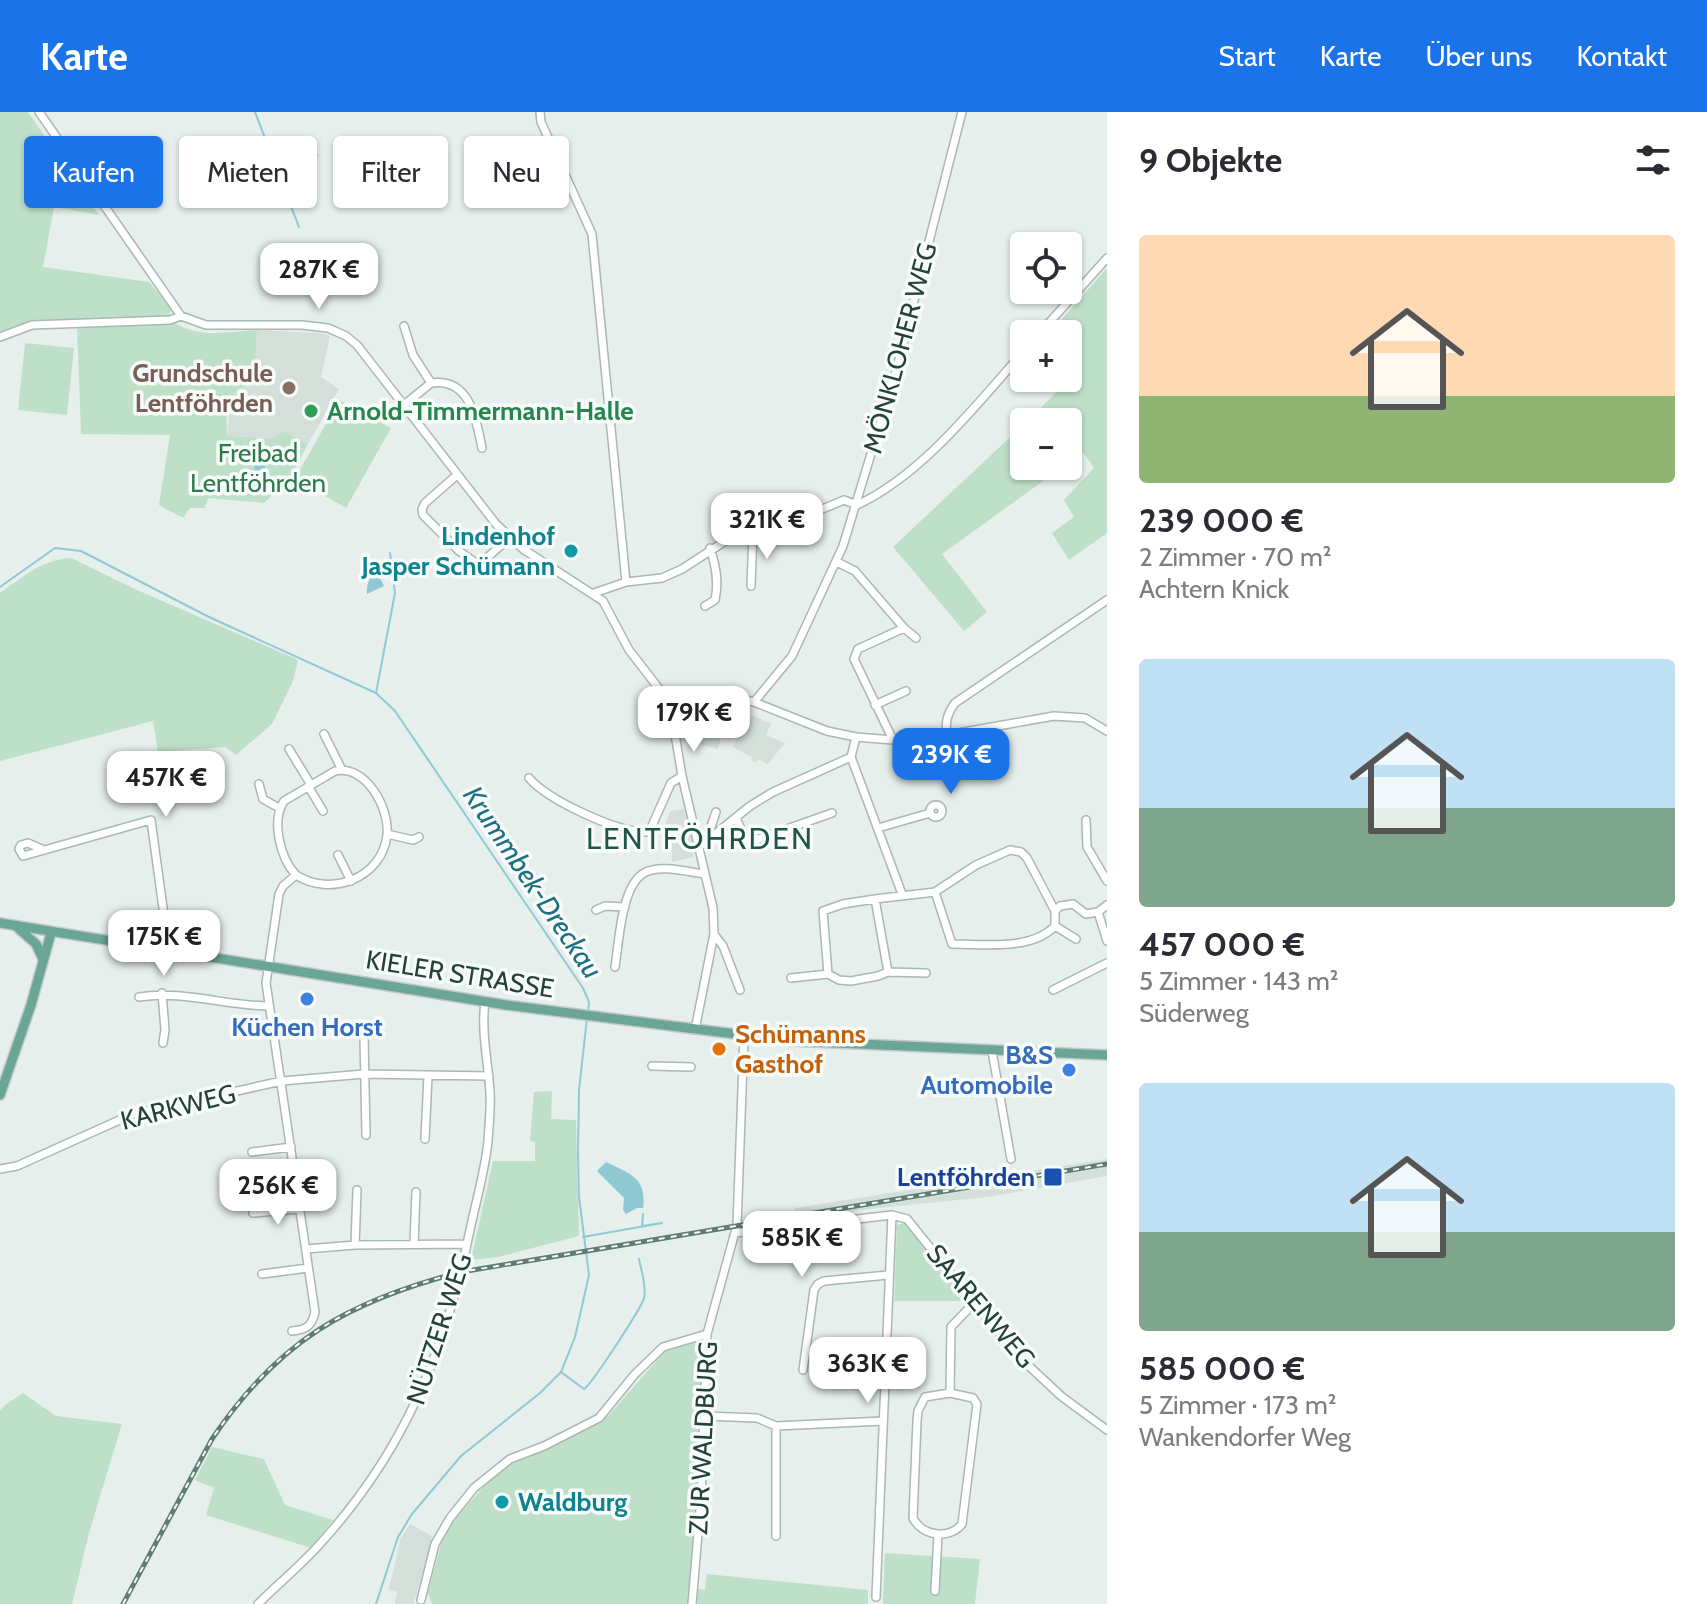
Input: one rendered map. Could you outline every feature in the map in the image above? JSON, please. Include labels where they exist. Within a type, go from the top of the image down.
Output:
[{"type":"main road","name":"KIELER STRASSE","points":[[0,923],[485,1001],[744,1036],[1107,1055]]},
{"type":"main road","points":[[13,926],[36,944],[43,962]]},
{"type":"main road","points":[[0,1095],[51,933]]},
{"type":"street","points":[[39,112],[181,316],[206,325],[302,325],[335,330],[346,336],[364,352],[496,524],[523,549],[594,593],[610,611],[629,650],[667,699],[682,776],[702,845],[713,908],[714,934],[695,1030]]},
{"type":"street","points":[[540,112],[541,122],[592,234],[626,582]]},
{"type":"street","name":"MÖNKLOHER WEG","points":[[754,702],[792,656],[837,562],[857,505],[898,362],[962,112]]},
{"type":"street","points":[[1052,320],[1107,258]]},
{"type":"street","points":[[0,337],[32,325],[170,320],[181,316]]},
{"type":"street","points":[[404,326],[413,355],[431,383]]},
{"type":"street","points":[[594,593],[626,582],[662,578],[727,540],[808,516],[844,500],[857,505],[874,497],[940,444],[1010,366]]},
{"type":"street","points":[[404,405],[431,383],[450,384],[461,390],[473,409],[482,448]]},
{"type":"street","points":[[457,475],[425,503],[423,515],[459,551],[479,565],[510,537]]},
{"type":"street","points":[[751,586],[753,534]]},
{"type":"street","points":[[705,606],[715,600],[718,583],[710,548]]},
{"type":"street","points":[[837,562],[855,571],[916,638]]},
{"type":"street","points":[[947,735],[948,713],[955,703],[1107,600]]},
{"type":"street","points":[[893,740],[854,659],[858,649],[904,628]]},
{"type":"street","points":[[875,705],[906,691]]},
{"type":"street","points":[[671,710],[727,699],[754,702],[802,722],[856,737],[893,740],[947,735],[1067,715],[1091,719],[1107,731]]},
{"type":"street","points":[[324,734],[342,770]]},
{"type":"street","points":[[856,737],[851,757],[902,894]]},
{"type":"street","points":[[289,749],[323,811]]},
{"type":"street","points":[[702,845],[773,792],[851,757]]},
{"type":"street","points":[[342,770],[359,775],[366,781],[383,810],[387,834],[385,844],[363,874],[351,881],[316,885],[296,875],[284,859],[279,808],[284,801],[342,770]]},
{"type":"street","points":[[529,778],[549,797],[626,830],[646,832],[651,828],[671,783],[682,776]]},
{"type":"street","points":[[259,784],[263,799],[279,808]]},
{"type":"street","points":[[702,845],[716,812]]},
{"type":"street","points":[[736,818],[747,843],[832,813]]},
{"type":"street","points":[[878,828],[930,813]]},
{"type":"street","points":[[44,850],[151,820],[166,930],[165,950]]},
{"type":"street","points":[[1086,820],[1087,847],[1107,881]]},
{"type":"street","points":[[387,834],[413,840],[419,837]]},
{"type":"street","points":[[828,974],[823,911],[843,904],[935,892],[976,865],[1010,850],[1021,852],[1027,858],[1055,911],[1055,926],[1048,933],[1026,941],[952,944],[935,892]]},
{"type":"street","points":[[338,855],[351,881]]},
{"type":"street","points":[[615,967],[630,891],[645,872],[663,869],[705,874]]},
{"type":"street","points":[[292,1331],[303,1330],[314,1319],[315,1312],[266,983],[279,894],[296,875]]},
{"type":"street","points":[[875,899],[888,972]]},
{"type":"street","points":[[1055,911],[1060,906],[1073,904],[1086,914],[1098,912],[1107,905]]},
{"type":"street","points":[[596,910],[605,906],[625,907]]},
{"type":"street","points":[[1098,912],[1107,941]]},
{"type":"street","points":[[1055,926],[1076,939]]},
{"type":"street","points":[[714,934],[723,946],[740,990]]},
{"type":"street","points":[[1053,990],[1107,963]]},
{"type":"street","points":[[791,978],[828,974],[839,980],[851,981],[888,972],[926,973]]},
{"type":"street","points":[[139,997],[162,993],[241,1006],[269,1006]]},
{"type":"street","points":[[162,993],[163,1043]]},
{"type":"street","name":"NÜTZER WEG","points":[[258,1604],[336,1525],[379,1468],[413,1411],[444,1329],[467,1244],[487,1145],[490,1096],[484,1049],[485,1001]]},
{"type":"street","points":[[364,1036],[366,1135]]},
{"type":"street","name":"ZUR WALDBURG","points":[[692,1604],[701,1498],[707,1334],[735,1233],[744,1036]]},
{"type":"street","points":[[992,1051],[1011,1159]]},
{"type":"street","points":[[652,1066],[691,1067]]},
{"type":"street","name":"KARKWEG","points":[[0,1169],[17,1166],[133,1114],[282,1081],[364,1074],[489,1076]]},
{"type":"street","points":[[425,1139],[428,1076]]},
{"type":"street","points":[[252,1152],[291,1147]]},
{"type":"street","points":[[355,1245],[357,1190]]},
{"type":"street","points":[[414,1244],[416,1192]]},
{"type":"street","points":[[253,1213],[300,1209]]},
{"type":"street","points":[[735,1233],[892,1215],[876,1597]]},
{"type":"street","name":"SAARENWEG","points":[[892,1215],[910,1221],[1014,1352],[1061,1396],[1107,1430]]},
{"type":"street","points":[[306,1249],[355,1245],[467,1244]]},
{"type":"street","points":[[262,1274],[308,1268]]},
{"type":"street","points":[[803,1370],[814,1290],[818,1284],[888,1275]]},
{"type":"street","points":[[950,1393],[951,1327],[974,1303]]},
{"type":"street","points":[[421,1600],[435,1544],[450,1518],[474,1488],[510,1459],[544,1446],[599,1418],[635,1374],[663,1347],[707,1334]]},
{"type":"street","points":[[950,1393],[973,1398],[977,1404],[962,1524],[951,1533],[938,1534],[917,1525],[913,1518],[918,1411],[925,1397],[950,1393]]},
{"type":"street","points":[[704,1416],[757,1418],[776,1426],[883,1421]]},
{"type":"street","points":[[776,1426],[776,1536]]},
{"type":"street","points":[[935,1591],[938,1534]]},
{"type":"shaded area","name":"Grundschule Lentföhrden","points":[[257,330],[330,336],[321,377],[339,389],[308,444],[283,431],[274,438],[227,436],[231,396],[255,367]]},
{"type":"shaded area","points":[[729,704],[742,705],[743,716],[735,733],[722,731],[718,749],[682,740],[681,714]]},
{"type":"shaded area","points":[[752,715],[771,724],[766,735],[785,743],[768,764],[758,759],[756,763],[733,747]]},
{"type":"shaded area","points":[[684,809],[694,847],[693,857],[672,862],[672,838],[662,833],[670,811]]},
{"type":"shaded area","points":[[1107,1159],[1107,1176],[988,1197],[869,1209],[743,1228],[744,1219],[795,1212],[795,1208]]},
{"type":"shaded area","points":[[410,1524],[432,1536],[431,1546],[414,1602],[416,1604],[395,1604],[397,1592],[389,1590],[400,1540]]},
{"type":"green space","points":[[0,112],[28,112],[45,136],[24,136],[24,208],[54,208],[43,267],[149,282],[172,308],[168,317],[31,321],[0,332]]},
{"type":"green space","points":[[60,208],[94,208],[99,215]]},
{"type":"green space","points":[[1107,268],[1107,533],[1069,560],[1052,533],[1074,517],[1064,500],[1094,468],[1082,453],[1082,408],[1040,408],[1057,392],[1082,392],[1082,320],[1061,320],[1075,304],[1082,304],[1082,296]]},
{"type":"green space","name":"Freibad Lentföhrden","points":[[172,321],[181,327],[202,332],[257,330],[255,367],[245,386],[238,389],[230,400],[227,436],[274,438],[283,431],[308,444],[290,478],[264,503],[208,498],[205,508],[190,508],[183,518],[159,505],[170,435],[81,434],[77,326]]},
{"type":"green space","points":[[25,343],[74,348],[67,415],[18,410]]},
{"type":"green space","points":[[339,400],[391,428],[346,508],[295,479]]},
{"type":"green space","points":[[1010,437],[1010,480],[1045,480],[942,554],[987,612],[964,631],[893,547]]},
{"type":"green space","points":[[71,558],[298,660],[293,681],[272,724],[236,755],[225,747],[158,752],[153,721],[0,761],[0,593],[42,565]]},
{"type":"green space","points":[[552,1091],[551,1119],[576,1120],[579,1236],[498,1257],[471,1260],[493,1161],[535,1161],[535,1142],[530,1141],[534,1092]]},
{"type":"green space","points":[[908,1222],[967,1301],[894,1301],[897,1225]]},
{"type":"green space","points":[[703,1338],[701,1459],[691,1588],[705,1590],[707,1574],[868,1590],[868,1604],[432,1604],[428,1593],[445,1529],[499,1470],[608,1416],[665,1351]]},
{"type":"green space","points":[[23,1393],[56,1416],[122,1424],[89,1533],[72,1604],[0,1604],[0,1411]]},
{"type":"green space","points":[[212,1447],[264,1459],[285,1505],[333,1520],[311,1548],[206,1515],[214,1488],[195,1480]]},
{"type":"green space","points":[[885,1553],[980,1559],[975,1604],[883,1604]]},
{"type":"water","points":[[255,448],[265,448],[265,479],[254,479]]},
{"type":"water","points":[[376,570],[384,586],[367,594],[369,580]]},
{"type":"water","points":[[606,1162],[635,1178],[642,1189],[643,1208],[626,1214],[623,1210],[624,1198],[597,1171]]},
{"type":"waterway","points":[[255,112],[299,227]]},
{"type":"waterway","name":"Krummbek-Dreckau","points":[[0,587],[55,548],[81,551],[209,617],[376,693],[395,711],[583,988],[589,1002],[588,1012]]},
{"type":"waterway","points":[[376,693],[395,593],[390,553]]},
{"type":"waterway","name":"Krummbek-Dreckau","points":[[376,1604],[398,1537],[412,1514],[461,1456],[540,1393],[561,1372],[575,1337],[589,1275],[579,1197],[578,1153],[579,1090],[587,1018]]},
{"type":"waterway","points":[[583,1237],[662,1223],[642,1226],[643,1214]]},
{"type":"waterway","points":[[561,1372],[584,1389],[606,1360],[644,1298],[639,1259]]},
{"type":"railway","points":[[123,1604],[212,1439],[237,1405],[290,1351],[350,1312],[421,1283],[461,1272],[1107,1164]]},
{"type":"place","name":"Grundschule Lentföhrden","points":[[289,388]]},
{"type":"place","name":"Arnold-Timmermann-Halle","points":[[311,411]]},
{"type":"place","name":"Lindenhof Jasper Schümann","points":[[571,551]]},
{"type":"place","name":"Küchen Horst","points":[[307,999]]},
{"type":"place","name":"Schümanns Gasthof","points":[[719,1049]]},
{"type":"place","name":"B&S Automobile","points":[[1069,1070]]},
{"type":"place","name":"Lentföhrden","points":[[1053,1177]]},
{"type":"place","name":"Waldburg","points":[[502,1502]]},
{"type":"district","name":"LENTFÖHRDEN","points":[[700,838]]}]
